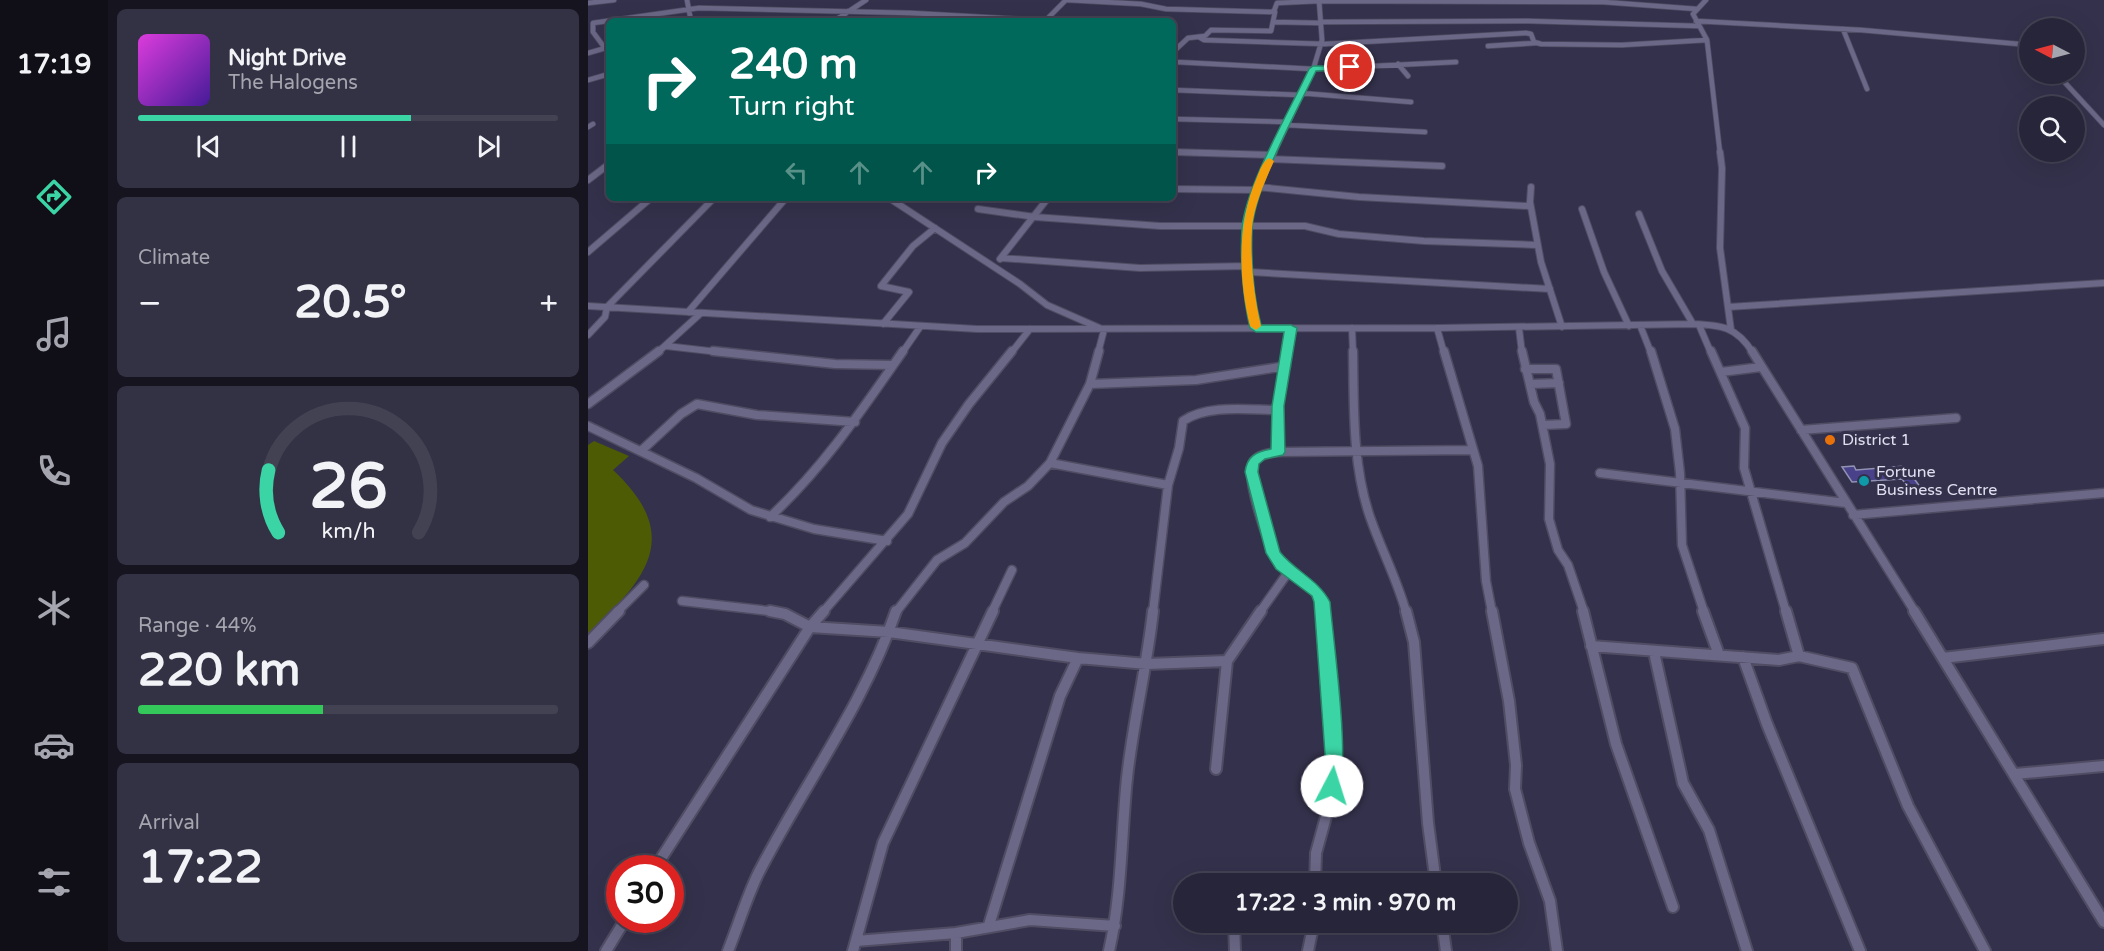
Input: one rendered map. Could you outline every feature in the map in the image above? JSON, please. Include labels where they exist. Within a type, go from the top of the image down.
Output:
[{"type":"street","points":[[588,3],[614,0]]},
{"type":"street","points":[[687,0],[690,18]]},
{"type":"street","points":[[839,18],[866,0]]},
{"type":"street","points":[[1048,18],[1067,0],[1141,4],[1166,9],[1274,11]]},
{"type":"street","points":[[1706,0],[1693,14],[1707,40],[1711,94],[1722,168],[1720,248],[1731,330]]},
{"type":"street","points":[[1256,328],[1250,306],[1248,224],[1258,189],[1286,123],[1313,69],[1321,44],[1319,1]]},
{"type":"street","points":[[1199,37],[1214,29],[1269,32],[1274,22],[1277,3],[1592,1],[1697,9]]},
{"type":"street","points":[[1432,2],[1436,23]]},
{"type":"street","points":[[616,18],[688,9],[989,18]]},
{"type":"street","points":[[606,19],[591,24],[591,33],[606,46]]},
{"type":"street","points":[[1274,22],[1697,23],[1843,29],[2019,44]]},
{"type":"street","points":[[1843,29],[1867,89]]},
{"type":"street","points":[[1176,49],[1188,38],[1199,37],[1246,43],[1321,44],[1526,33],[1531,34],[1536,43]]},
{"type":"street","points":[[1488,46],[1536,43],[1622,45],[1707,40]]},
{"type":"street","points":[[588,53],[606,47]]},
{"type":"street","points":[[1176,60],[1313,69],[1456,62]]},
{"type":"street","points":[[1398,64],[1403,73],[1408,76]]},
{"type":"street","points":[[588,80],[606,75]]},
{"type":"street","points":[[2066,84],[2104,125]]},
{"type":"street","points":[[1176,90],[1300,94],[1411,102]]},
{"type":"street","points":[[1176,119],[1425,132]]},
{"type":"street","points":[[1176,152],[1442,166]]},
{"type":"street","points":[[588,180],[606,166]]},
{"type":"street","points":[[1531,187],[1528,206],[1534,220],[1537,245],[1562,327]]},
{"type":"street","points":[[1176,189],[1258,189],[1528,206]]},
{"type":"street","points":[[588,252],[648,201]]},
{"type":"street","points":[[588,335],[605,317],[607,307],[711,201]]},
{"type":"street","points":[[688,312],[783,201]]},
{"type":"street","points":[[894,201],[993,266],[1047,305],[1104,330]]},
{"type":"street","points":[[993,266],[1046,201]]},
{"type":"street","points":[[978,209],[1035,217],[1160,226],[1248,224],[1305,226],[1332,233],[1424,241],[1537,245]]},
{"type":"street","points":[[1582,210],[1604,272],[1629,326]]},
{"type":"street","points":[[1639,214],[1662,271],[1696,324],[1722,372],[1745,428],[1744,468],[1799,656]]},
{"type":"street","points":[[883,324],[909,292],[881,286],[913,246],[935,228]]},
{"type":"street","points":[[1001,258],[1140,268],[1249,269],[1436,285],[1550,289]]},
{"type":"street","points":[[1728,307],[2104,283]]},
{"type":"street","points":[[588,306],[920,327],[1104,330],[1519,328],[1696,324],[1731,330],[1743,337],[2104,922]]},
{"type":"street","points":[[588,404],[666,346],[701,313]]},
{"type":"street","points":[[1640,325],[1658,369],[1675,422],[1681,484],[1680,529],[1688,567],[1719,655]]},
{"type":"street","points":[[770,517],[799,492],[855,422],[920,327]]},
{"type":"street","points":[[1278,452],[1278,410],[1291,328]]},
{"type":"street","points":[[1352,328],[1358,452],[1370,516],[1399,586],[1413,642],[1428,823],[1435,873]]},
{"type":"street","points":[[1437,328],[1478,466],[1486,581],[1509,701],[1515,789],[1529,843],[1550,901],[1557,951]]},
{"type":"street","points":[[1519,328],[1525,369],[1542,425],[1550,464],[1549,519],[1558,550],[1568,565],[1586,619],[1616,744],[1673,907]]},
{"type":"street","points":[[663,855],[810,627],[887,541],[908,514],[942,443],[969,404],[1030,329]]},
{"type":"street","points":[[728,951],[758,875],[810,786],[889,632],[896,611],[937,560],[965,543],[1004,502],[1028,486],[1050,463],[1090,384],[1104,330]]},
{"type":"street","points":[[666,346],[835,364],[892,365]]},
{"type":"street","points":[[1090,384],[1196,380],[1286,366]]},
{"type":"street","points":[[1722,372],[1761,367]]},
{"type":"street","points":[[1525,369],[1556,369],[1566,424],[1542,425]]},
{"type":"street","points":[[1530,384],[1559,383]]},
{"type":"street","points":[[641,451],[681,414],[697,404],[757,415],[855,422]]},
{"type":"street","points":[[1109,951],[1115,926],[1127,776],[1147,664],[1155,574],[1168,484],[1175,468],[1183,421],[1193,414],[1218,411],[1278,410]]},
{"type":"street","points":[[1800,430],[1956,418]]},
{"type":"street","points":[[588,426],[696,478],[751,510],[814,529],[887,541]]},
{"type":"street","points":[[1316,873],[1316,853],[1330,802],[1334,754],[1323,614],[1318,593],[1289,571],[1273,553],[1251,472],[1253,462],[1261,455],[1278,452],[1472,450]]},
{"type":"street","points":[[1050,463],[1168,484]]},
{"type":"street","points":[[1600,473],[1846,502]]},
{"type":"street","points":[[1853,514],[2104,493]]},
{"type":"street","points":[[1012,570],[883,843],[855,946],[956,933],[989,925],[1030,920],[1115,926]]},
{"type":"street","points":[[1216,769],[1227,661],[1289,571]]},
{"type":"street","points":[[588,643],[644,585]]},
{"type":"street","points":[[682,602],[756,608],[785,614],[810,627],[889,632],[1078,658],[1147,664],[1227,661]]},
{"type":"street","points":[[1943,658],[2103,639]]},
{"type":"street","points":[[1591,646],[1779,660],[1799,656],[1852,669],[1908,806],[1985,951]]},
{"type":"street","points":[[1654,652],[1683,783],[1709,830],[1747,951]]},
{"type":"street","points":[[1743,657],[1767,724],[1860,951]]},
{"type":"street","points":[[989,925],[1060,696],[1078,658]]},
{"type":"street","points":[[2014,774],[2104,766]]},
{"type":"street","points":[[606,951],[617,933]]},
{"type":"street","points":[[956,933],[956,951]]},
{"type":"street","points":[[1235,933],[1236,951]]},
{"type":"street","points":[[1308,951],[1312,933]]},
{"type":"street","points":[[1444,933],[1446,951]]},
{"type":"green space","points":[[594,441],[629,456],[613,470],[635,494],[647,516],[652,537],[649,557],[640,576],[626,595],[588,634],[588,445]]},
{"type":"building","name":"Fortune Business Centre","points":[[1854,466],[1856,470],[1905,466],[1926,495],[1914,495],[1902,479],[1852,482],[1842,467]]},
{"type":"slow traffic","points":[[1256,326],[1250,306],[1251,282],[1247,227],[1260,182],[1269,161]]},
{"type":"place","name":"District 1","points":[[1830,440]]},
{"type":"place","name":"Fortune Business Centre","points":[[1864,481]]},
{"type":"route","points":[[1332,786],[1334,754],[1329,683],[1325,664],[1322,602],[1318,593],[1282,565],[1273,553],[1251,472],[1253,462],[1261,455],[1278,452],[1276,436],[1278,406],[1290,346],[1291,328],[1256,328],[1250,306],[1251,282],[1247,227],[1260,182],[1313,69],[1350,67]]}]
